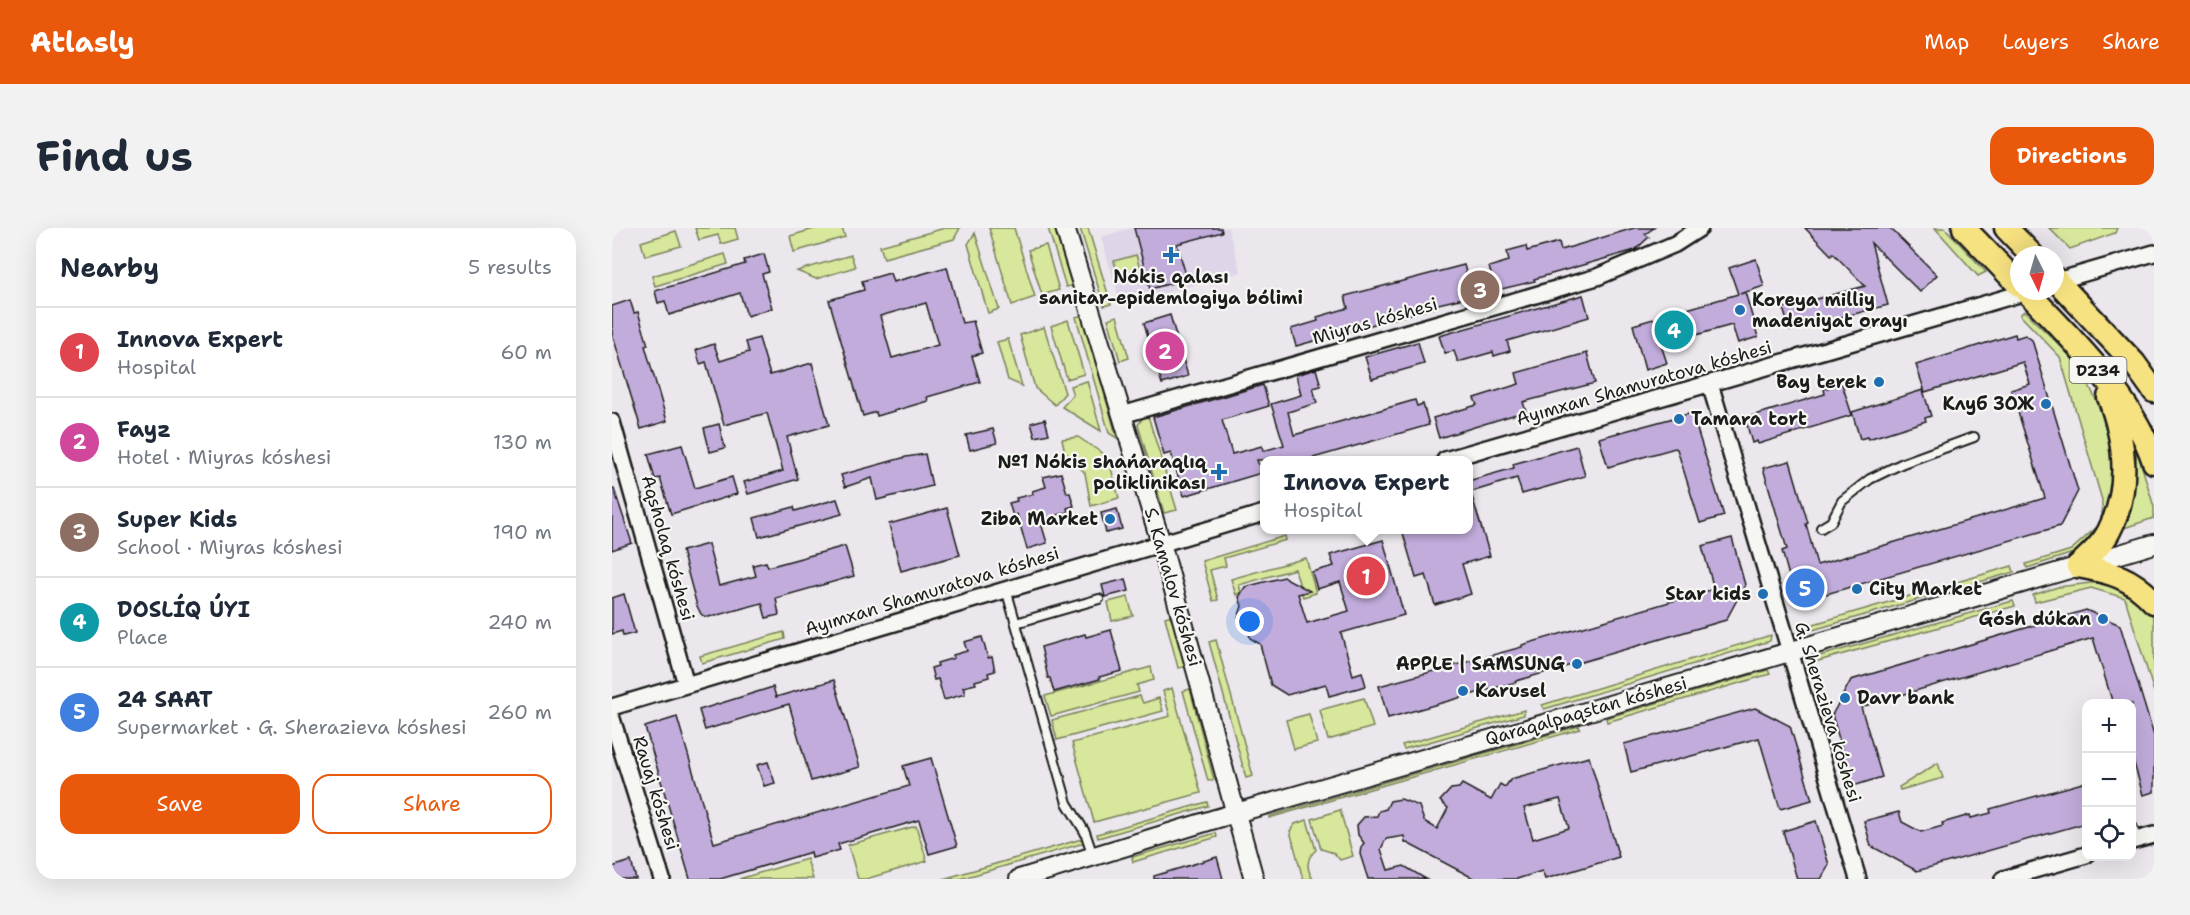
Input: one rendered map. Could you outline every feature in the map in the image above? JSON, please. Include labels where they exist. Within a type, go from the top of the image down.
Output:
[{"type":"main road","points":[[1964,228],[2010,276]]},
{"type":"main road","points":[[2006,228],[2023,246]]},
{"type":"main road","name":"D234","points":[[2064,289],[2134,363],[2154,391]]},
{"type":"main road","name":"D234","points":[[2035,300],[2074,341],[2100,373],[2136,424],[2154,462]]},
{"type":"main road","points":[[2100,373],[2120,433],[2123,481],[2108,533],[2078,566],[2123,577],[2139,587],[2154,602]]},
{"type":"street","name":"S. Kamalov kóshesi","points":[[1065,228],[1161,543],[1254,879]]},
{"type":"street","name":"Miyras kóshesi","points":[[1122,415],[1596,277],[1675,244],[1700,228]]},
{"type":"street","points":[[2064,278],[2154,253]]},
{"type":"street","name":"Ayımxan Shamuratova kóshesi","points":[[1459,456],[2010,296]]},
{"type":"street","name":"G. Sherazieva kóshesi","points":[[1710,384],[1858,879]]},
{"type":"street","name":"Aqsholaq kóshesi","points":[[612,422],[686,684]]},
{"type":"street","name":"Ayımxan Shamuratova kóshesi","points":[[612,707],[1260,514]]},
{"type":"street","name":"Qaraqalpaqstan kóshesi","points":[[1019,879],[1236,813],[1585,713],[2154,544]]},
{"type":"street","name":"Rauaj kóshesi","points":[[612,720],[662,879]]},
{"type":"street","points":[[2136,836],[2154,835]]},
{"type":"street","points":[[2003,879],[2082,856]]},
{"type":"lane","points":[[1821,528],[1831,522],[1842,501],[1870,479],[1903,463],[1974,437]]},
{"type":"lane","points":[[1006,589],[1066,803],[1085,832],[1093,856]]},
{"type":"lane","points":[[1016,623],[1099,599]]},
{"type":"shaded area","name":"Nókis qalası sanitar-epidemlogiya bólimi","points":[[1131,228],[1228,228],[1241,272],[1121,305],[1101,237]]},
{"type":"green space","points":[[695,228],[735,228],[738,239],[721,244],[718,235],[699,240]]},
{"type":"green space","points":[[817,228],[842,228],[845,237],[794,252],[790,236]]},
{"type":"green space","points":[[945,228],[960,228],[954,239],[884,258],[880,246]]},
{"type":"green space","points":[[989,228],[1014,228],[1035,297],[1012,305]]},
{"type":"green space","points":[[1048,228],[1055,228],[1072,286],[1066,287]]},
{"type":"green space","points":[[1080,228],[1088,228],[1111,304],[1104,306]]},
{"type":"green space","points":[[1935,228],[1945,228],[1986,272],[1978,276]]},
{"type":"green space","points":[[2049,228],[2117,228],[2115,233],[2070,249]]},
{"type":"green space","points":[[676,231],[681,246],[645,256],[641,242]]},
{"type":"green space","points":[[975,233],[999,309],[988,313],[968,244]]},
{"type":"green space","points":[[1046,245],[1059,290],[1042,295],[1028,250]]},
{"type":"green space","points":[[725,254],[728,264],[655,286],[652,276]]},
{"type":"green space","points":[[851,255],[855,267],[816,279],[797,271]]},
{"type":"green space","points":[[1136,255],[1141,272],[1119,278],[1114,261]]},
{"type":"green space","points":[[2024,311],[2067,352],[2082,371],[2100,408],[2109,439],[2113,467],[2108,518],[2085,546],[2073,553],[2027,568],[2026,564],[2071,550],[2099,525],[2102,500],[2060,357],[2020,315]]},
{"type":"green space","points":[[1082,315],[1117,438],[1109,433],[1076,317]]},
{"type":"green space","points":[[1117,316],[1129,358],[1120,361],[1108,319]]},
{"type":"green space","points":[[1068,320],[1084,374],[1067,379],[1051,326]]},
{"type":"green space","points":[[1044,327],[1065,393],[1055,405],[1035,388],[1020,335]]},
{"type":"green space","points":[[1008,339],[1022,386],[1008,380],[997,342]]},
{"type":"green space","points":[[1087,381],[1101,431],[1062,407],[1073,395],[1070,386]]},
{"type":"green space","points":[[1148,416],[1177,510],[1164,513],[1138,425],[1143,417]]},
{"type":"green space","points":[[1078,437],[1108,457],[1119,498],[1091,506],[1085,473],[1065,452],[1062,439]]},
{"type":"green space","points":[[2137,450],[2154,507],[2154,518],[2121,529],[2131,501]]},
{"type":"green space","points":[[1285,536],[1286,540],[1224,558],[1226,566],[1210,570],[1218,600],[1213,601],[1202,561]]},
{"type":"green space","points":[[1306,558],[1316,593],[1303,597],[1295,569],[1239,585],[1241,592],[1236,595],[1231,579]]},
{"type":"green space","points":[[2012,566],[2014,572],[1802,633],[1800,628]]},
{"type":"green space","points":[[982,575],[984,581],[900,605],[899,599]]},
{"type":"green space","points":[[2112,583],[2146,604],[2154,619],[2154,692],[2125,598],[2091,588],[2035,602],[2033,595],[2058,587]]},
{"type":"green space","points":[[1128,597],[1133,616],[1112,621],[1108,602]]},
{"type":"green space","points":[[2013,601],[2015,606],[1811,663],[1809,659]]},
{"type":"green space","points":[[1172,615],[1185,667],[1178,668],[1165,617]]},
{"type":"green space","points":[[784,632],[785,639],[702,663],[700,656]]},
{"type":"green space","points":[[1771,635],[1770,641],[1544,709],[1542,705]]},
{"type":"green space","points":[[1216,640],[1253,776],[1246,778],[1209,642]]},
{"type":"green space","points":[[1151,667],[1154,680],[1137,685],[1139,692],[1051,716],[1045,696]]},
{"type":"green space","points":[[1768,670],[1770,674],[1607,722],[1606,718]]},
{"type":"green space","points":[[1172,688],[1201,793],[1094,822],[1072,743],[1170,716],[1163,691]]},
{"type":"green space","points":[[1190,689],[1214,780],[1208,781],[1183,691]]},
{"type":"green space","points":[[1140,696],[1143,703],[1159,698],[1163,711],[1057,740],[1052,720]]},
{"type":"green space","points":[[1364,698],[1373,727],[1328,740],[1320,710]]},
{"type":"green space","points":[[1524,710],[1524,715],[1404,749],[1402,745]]},
{"type":"green space","points":[[1309,714],[1317,743],[1294,749],[1286,720]]},
{"type":"green space","points":[[1579,726],[1580,729],[1269,818],[1269,816]]},
{"type":"green space","points":[[1938,763],[1943,778],[1900,790],[1899,787]]},
{"type":"green space","points":[[1207,802],[1208,806],[1098,838],[1097,834]]},
{"type":"green space","points":[[1340,810],[1353,856],[1340,860],[1334,853],[1321,849],[1312,819]]},
{"type":"green space","points":[[1307,820],[1316,850],[1310,856],[1308,864],[1313,879],[1303,879],[1290,831],[1295,824]]},
{"type":"green space","points":[[916,826],[927,861],[866,879],[858,879],[848,845]]},
{"type":"green space","points":[[1216,833],[1217,837],[1133,862],[1132,857]]},
{"type":"green space","points":[[1082,839],[1084,843],[960,879],[943,879]]},
{"type":"green space","points":[[807,859],[813,879],[739,879]]},
{"type":"building","points":[[1134,228],[1221,228],[1222,232],[1177,244],[1187,279],[1150,289]]},
{"type":"building","points":[[1634,228],[1654,228],[1645,234],[1649,237],[1635,250],[1534,279],[1535,281],[1434,305],[1435,307],[1296,346],[1291,329],[1318,321],[1317,317],[1348,308],[1345,296],[1464,265],[1468,280],[1491,274],[1489,267],[1509,261],[1507,251],[1526,246],[1527,251],[1559,242],[1561,250]]},
{"type":"building","points":[[1805,228],[1890,228],[1937,275],[1920,292],[1871,243],[1888,305],[1790,331],[1783,308],[1865,286]]},
{"type":"building","points":[[764,254],[769,272],[762,274],[772,308],[747,316],[740,293],[669,315],[665,301],[658,303],[655,291],[745,264],[744,260]]},
{"type":"building","points":[[1756,259],[1764,286],[1745,292],[1758,337],[1738,343],[1732,325],[1661,345],[1667,363],[1645,370],[1633,325],[1738,294],[1729,268]]},
{"type":"building","points":[[947,267],[962,323],[973,321],[982,353],[972,356],[980,382],[927,397],[928,401],[877,416],[876,412],[863,416],[829,300],[864,290],[862,281],[890,273],[893,282]],"holes":[[[926,303],[938,345],[892,358],[880,316]]]},
{"type":"building","points":[[1583,295],[1589,317],[1507,341],[1510,351],[1494,356],[1493,352],[1458,362],[1454,351],[1445,353],[1439,336]]},
{"type":"building","points":[[630,300],[634,313],[638,312],[648,345],[645,346],[667,421],[641,429],[612,333],[612,306]]},
{"type":"building","points":[[1170,315],[1188,376],[1162,384],[1144,323]]},
{"type":"building","points":[[2015,334],[2016,338],[2025,335],[2032,340],[2078,491],[2060,526],[1823,595],[1789,576],[1782,551],[1787,549],[1763,468],[1790,461],[1808,523],[1806,524],[1817,565],[2045,498],[2011,390],[2030,384],[2023,362],[1925,392],[1916,365]]},
{"type":"building","points":[[759,338],[770,375],[812,363],[829,425],[787,437],[798,479],[748,494],[744,482],[783,471],[767,413],[724,425],[706,362],[700,364],[696,350],[714,344],[720,361],[749,352],[746,342]]},
{"type":"building","points":[[1418,342],[1424,364],[1372,379],[1365,357]]},
{"type":"building","points":[[1587,353],[1595,383],[1523,402],[1526,411],[1439,438],[1433,418],[1477,405],[1474,398],[1519,384],[1516,373]]},
{"type":"building","points":[[1316,369],[1321,386],[1313,388],[1317,403],[1288,412],[1294,435],[1415,400],[1417,406],[1423,404],[1429,425],[1320,456],[1260,456],[1260,460],[1257,460],[1260,473],[1184,496],[1171,453],[1164,455],[1153,417],[1263,385],[1269,406],[1222,420],[1232,454],[1262,446],[1263,451],[1284,445],[1271,404],[1301,395],[1296,375]]},
{"type":"building","points":[[1842,384],[1852,415],[1758,444],[1757,441],[1752,443],[1745,418],[1825,394],[1824,389]]},
{"type":"building","points":[[1923,390],[1931,416],[1925,418],[1926,421],[1868,439],[1867,437],[1860,439],[1852,412]]},
{"type":"building","points":[[1692,413],[1724,516],[1700,523],[1677,449],[1608,467],[1599,438]]},
{"type":"building","points":[[1045,419],[1049,434],[1035,437],[1031,423]]},
{"type":"building","points":[[719,424],[725,448],[710,452],[704,428]]},
{"type":"building","points":[[993,429],[997,443],[970,450],[966,435]]},
{"type":"building","points":[[682,445],[695,488],[732,477],[737,494],[671,514],[660,478],[655,479],[648,454]]},
{"type":"building","points":[[1577,446],[1585,476],[1522,494],[1517,478],[1473,491],[1473,480],[1514,468],[1513,464]]},
{"type":"building","points":[[925,454],[932,486],[877,500],[872,478],[845,487],[841,475],[906,457]]},
{"type":"building","points":[[1061,473],[1074,506],[1067,508],[1068,512],[1054,516],[1055,519],[1041,523],[1047,543],[1027,549],[1017,514],[1013,516],[1009,503],[1017,501],[1016,498],[1033,494],[1032,491],[1046,487],[1043,477]]},
{"type":"building","points":[[612,489],[614,489],[632,543],[612,550]]},
{"type":"building","points":[[837,499],[842,514],[759,537],[754,518],[794,507],[795,511]]},
{"type":"building","points":[[1473,500],[1490,556],[1462,564],[1471,594],[1435,605],[1426,575],[1416,578],[1403,534],[1473,534]]},
{"type":"building","points":[[947,508],[960,555],[901,571],[889,524]]},
{"type":"building","points":[[1117,509],[1122,529],[1106,533],[1101,513]]},
{"type":"building","points":[[1732,538],[1745,585],[1726,620],[1388,718],[1379,686],[1522,647],[1522,645],[1714,589],[1702,546]]},
{"type":"building","points":[[1383,540],[1404,615],[1341,633],[1353,675],[1362,672],[1366,686],[1329,696],[1326,684],[1287,695],[1271,685],[1260,644],[1250,638],[1248,629],[1241,625],[1238,618],[1242,606],[1239,597],[1245,587],[1284,577],[1310,591],[1298,594],[1307,623],[1349,611],[1340,582],[1317,589],[1312,572],[1334,566],[1330,555]]},
{"type":"building","points":[[708,544],[719,586],[756,576],[753,565],[766,562],[768,567],[845,546],[854,576],[776,598],[779,615],[766,618],[762,603],[705,617],[697,606],[682,551]]},
{"type":"building","points":[[1126,579],[1129,591],[1105,597],[1102,585]]},
{"type":"building","points":[[624,594],[635,633],[623,636],[622,631],[612,634],[612,598]]},
{"type":"building","points":[[2086,610],[2120,625],[2154,736],[2154,792],[2143,795],[2136,770],[2136,699],[2111,699],[2093,638],[1861,707],[1882,777],[1853,786],[1832,715],[1851,680]]},
{"type":"building","points":[[1111,630],[1122,671],[1054,692],[1050,678],[1048,678],[1041,647],[1085,634],[1086,637]]},
{"type":"building","points":[[982,637],[988,658],[992,657],[995,671],[988,673],[989,677],[975,681],[976,684],[963,687],[965,694],[944,700],[938,679],[934,680],[931,668],[938,666],[937,663],[954,658],[953,655],[967,651],[964,642]]},
{"type":"building","points":[[834,680],[860,767],[811,781],[789,704],[705,730],[699,710],[773,687],[776,697]]},
{"type":"building","points":[[1755,708],[1790,726],[1812,800],[1780,809],[1759,738],[1631,772],[1624,744]]},
{"type":"building","points":[[677,717],[714,843],[909,786],[903,766],[931,758],[957,846],[929,854],[919,820],[838,844],[840,850],[812,858],[811,852],[720,879],[690,879],[645,727]]},
{"type":"building","points":[[1589,757],[1619,857],[1545,879],[1542,871],[1517,879],[1475,879],[1405,842],[1404,836],[1386,839],[1381,849],[1388,870],[1404,866],[1426,879],[1368,879],[1360,854],[1364,843],[1358,835],[1357,825],[1364,817],[1377,816],[1379,811],[1386,809],[1390,801],[1401,799],[1419,806],[1424,821],[1437,829],[1448,808],[1440,801],[1451,789],[1459,788],[1462,784],[1491,800],[1500,784],[1505,787],[1511,779]],"holes":[[[1560,799],[1569,828],[1533,839],[1524,808]]]},
{"type":"building","points":[[768,762],[775,783],[764,786],[757,765]]},
{"type":"building","points":[[2082,783],[2082,824],[1917,871],[1871,846],[1864,821],[1899,812],[1902,822],[1921,832],[1970,815],[1971,818],[1991,813],[1990,809]]},
{"type":"building","points":[[1816,821],[1829,865],[1821,879],[1797,879],[1783,831]]},
{"type":"building","points":[[1217,857],[1223,879],[1154,879],[1154,876]]},
{"type":"building","points":[[631,861],[636,879],[612,879],[612,867]]},
{"type":"place","name":"Nókis qalası sanitar-epidemlogiya bólimi","points":[[1171,255]]},
{"type":"place","name":"Super Kids","points":[[1480,290]]},
{"type":"place","name":"Koreya milliy madeniyat orayı","points":[[1740,310]]},
{"type":"place","name":"DOSLÍQ ÚYI","points":[[1674,330]]},
{"type":"place","name":"Fayz","points":[[1165,351]]},
{"type":"place","name":"Bay terek","points":[[1879,382]]},
{"type":"place","name":"Клуб ЗОЖ","points":[[2046,404]]},
{"type":"place","name":"Tamara tort","points":[[1679,419]]},
{"type":"place","name":"№1 Nókis shańaraqlıq poliklinikası","points":[[1219,472]]},
{"type":"place","name":"Ziba Market","points":[[1110,519]]},
{"type":"place","name":"Innova Expert","points":[[1366,576]]},
{"type":"place","name":"24 SAAT","points":[[1805,588]]},
{"type":"place","name":"City Market","points":[[1857,589]]},
{"type":"place","name":"Star kids","points":[[1763,594]]},
{"type":"place","name":"Gósh dúkan","points":[[2103,619]]},
{"type":"place","name":"APPLE | SAMSUNG","points":[[1577,664]]},
{"type":"place","name":"Karusel","points":[[1463,691]]},
{"type":"place","name":"Davr bank","points":[[1845,698]]}]
